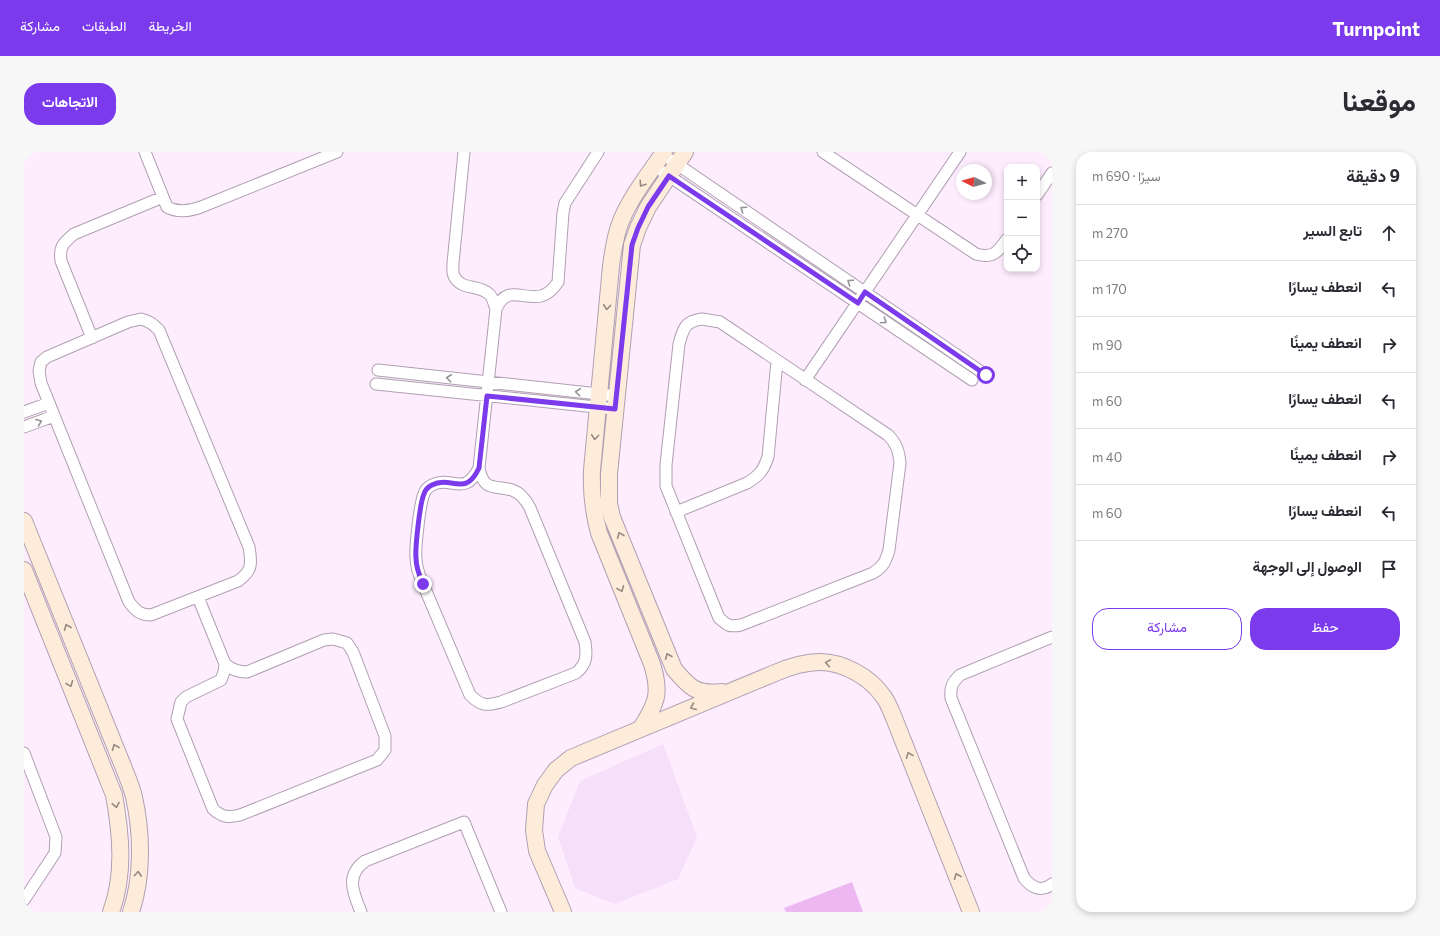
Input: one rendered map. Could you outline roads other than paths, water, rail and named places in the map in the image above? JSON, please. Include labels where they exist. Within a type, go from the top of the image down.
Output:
[{"type":"street","points":[[145,152],[167,207],[173,210],[190,210],[201,207],[337,152]]},
{"type":"street","points":[[464,152],[452,263],[454,275],[459,282],[468,287],[483,289],[490,295],[496,309]]},
{"type":"street","points":[[479,468],[481,476],[490,487],[512,490],[520,494],[526,500],[585,642],[587,652],[586,660],[576,673],[501,702],[485,705],[477,702],[470,695],[417,569],[415,556],[423,494],[427,488],[434,484],[441,483],[462,485],[474,478],[479,468],[496,309],[504,297],[511,294],[541,296],[553,289],[558,282],[565,204],[598,152]]},
{"type":"street","points":[[823,152],[976,254],[984,256],[994,254],[1000,250],[1004,244]]},
{"type":"street","points":[[805,380],[960,152]]},
{"type":"street","points":[[641,728],[651,712],[656,700],[657,680],[652,664],[599,533],[593,513],[591,493],[598,401],[611,266],[615,240],[620,222],[628,206],[660,158],[677,164],[986,375]]},
{"type":"street","points":[[677,164],[858,303],[972,380]]},
{"type":"street","points":[[677,164],[648,207],[632,245],[608,480],[610,503],[612,517],[674,669],[689,686],[697,690],[709,694],[731,691]]},
{"type":"street","points":[[1040,190],[1052,172]]},
{"type":"street","points":[[92,338],[63,267],[60,254],[61,247],[65,241],[74,234],[163,197]]},
{"type":"street","points":[[702,318],[720,322],[805,380],[895,441],[900,454],[899,471],[889,550],[886,560],[881,568],[873,573],[741,625],[727,626],[719,618],[666,486],[666,465],[679,344],[682,331],[687,324],[702,318]]},
{"type":"street","points":[[141,319],[154,324],[159,330],[249,547],[251,562],[250,569],[246,576],[238,581],[151,615],[143,615],[136,612],[129,602],[41,383],[39,371],[41,362],[47,357],[92,338],[128,322],[141,319]]},
{"type":"street","points":[[676,512],[747,483],[757,477],[764,469],[768,457],[777,361]]},
{"type":"street","points":[[378,370],[488,382],[616,403]]},
{"type":"street","points":[[376,384],[487,396],[598,401]]},
{"type":"street","points":[[24,412],[49,403]]},
{"type":"street","points":[[24,428],[54,416]]},
{"type":"street","points":[[24,521],[122,763],[133,796],[138,825],[139,853],[138,878],[131,912]]},
{"type":"street","points":[[24,570],[114,795],[119,822],[121,851],[116,900],[111,912]]},
{"type":"street","points":[[198,597],[225,664],[231,669],[240,672],[247,672],[324,640],[333,639],[347,643],[353,652],[385,736],[386,750],[377,760],[240,815],[231,817],[220,815],[213,809],[177,719],[181,702],[186,697],[220,680],[224,672],[225,664]]},
{"type":"street","points":[[1052,637],[960,675],[950,688],[951,698],[1024,878],[1029,884],[1036,888],[1043,888],[1052,884]]},
{"type":"street","points":[[563,912],[537,851],[534,830],[536,804],[545,785],[556,770],[571,758],[731,691],[796,665],[821,662],[839,665],[857,673],[871,683],[883,696],[894,718],[971,912]]},
{"type":"street","points":[[24,753],[54,830],[57,844],[56,853],[24,900]]},
{"type":"street","points":[[361,912],[352,889],[353,878],[357,867],[365,861],[464,822],[501,912]]}]
